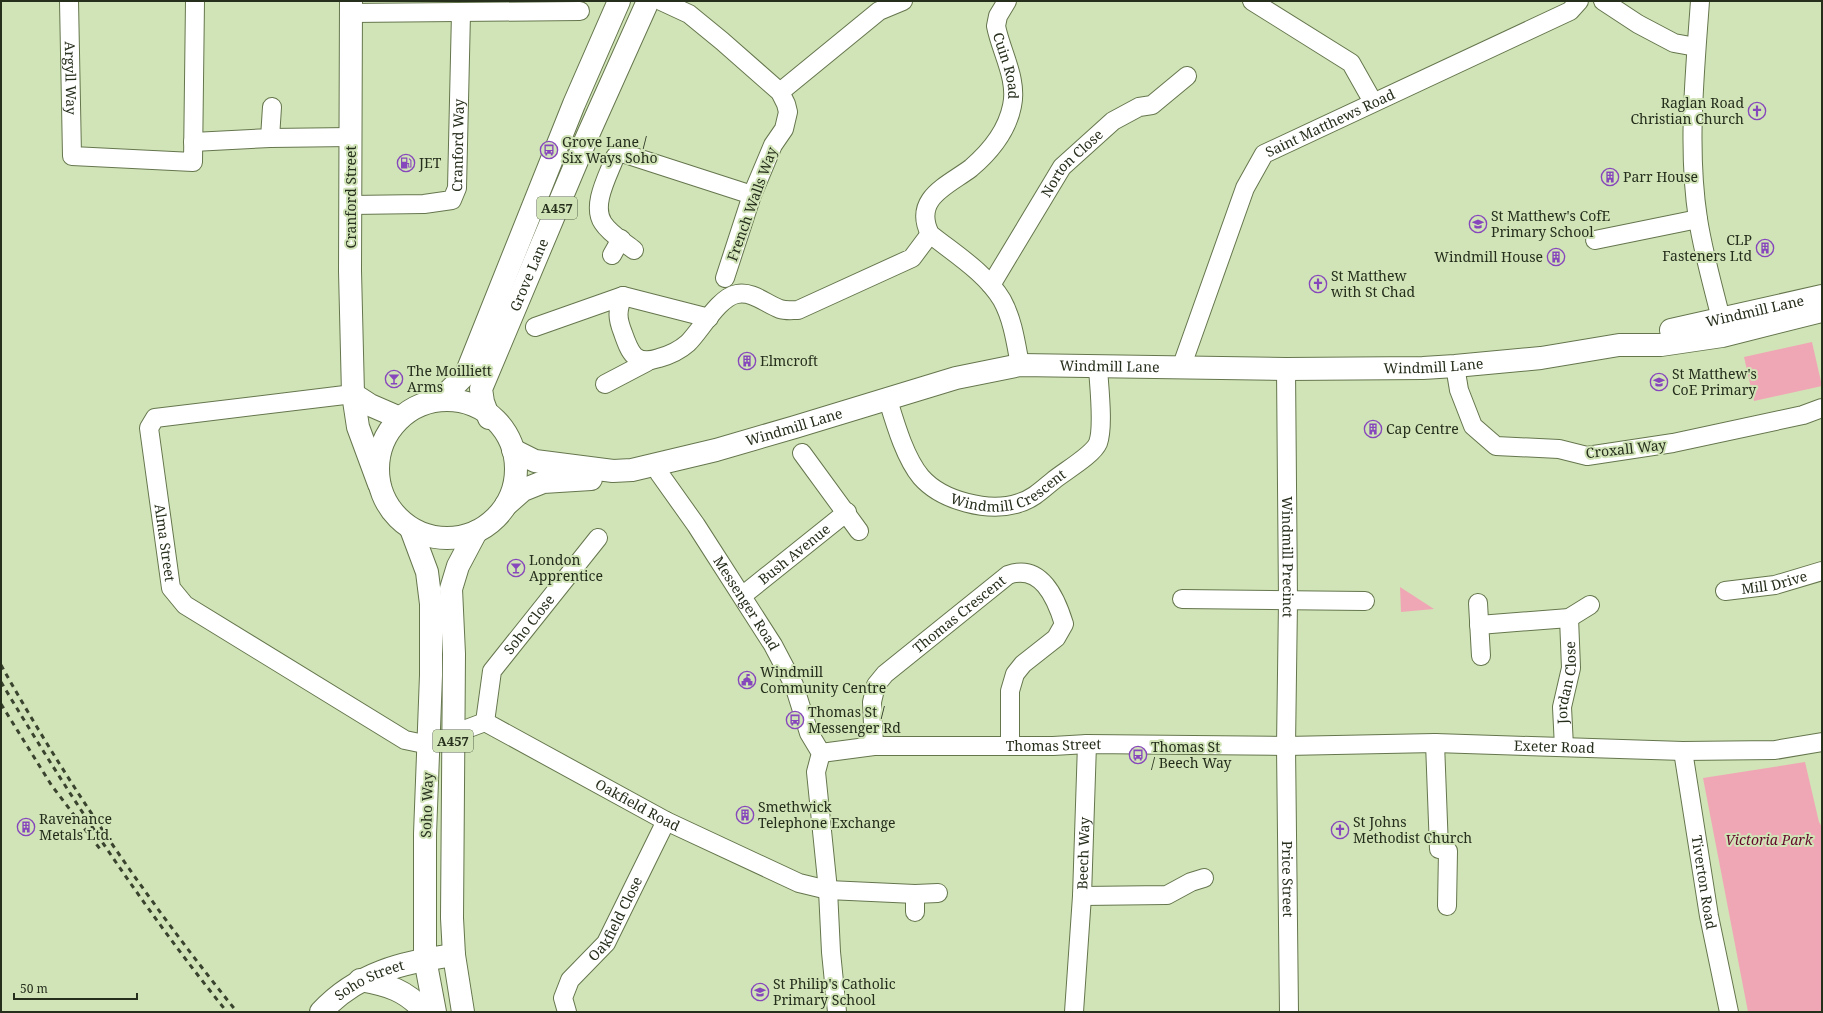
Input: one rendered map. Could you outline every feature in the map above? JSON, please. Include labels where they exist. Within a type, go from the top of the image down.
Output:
[{"type":"main road","name":"Grove Lane","points":[[440,400],[466,374],[571,112],[619,1]]},
{"type":"main road","name":"Grove Lane","points":[[490,418],[483,402],[481,389],[587,137],[648,1]]},
{"type":"main road","name":"Cranford Street","points":[[351,7],[350,137],[353,394],[358,427],[379,484]]},
{"type":"main road","name":"Windmill Lane","points":[[1721,328],[1787,304],[1822,296]]},
{"type":"main road","name":"Windmill Lane","points":[[513,450],[535,461],[613,471],[632,470],[723,448],[888,400],[956,378],[1020,365],[1098,368],[1286,369],[1423,368],[1455,366],[1541,358],[1618,346],[1645,336],[1765,325],[1822,311]]},
{"type":"main road","points":[[353,394],[370,405],[400,418]]},
{"type":"main road","points":[[440,400],[460,401],[475,406],[501,426],[513,450],[516,467],[515,483],[506,505],[495,519],[476,532],[452,538],[430,536],[411,529],[387,505],[379,484],[378,468],[381,448],[387,434],[400,418],[418,406],[440,400]]},
{"type":"main road","name":"Windmill Lane","points":[[506,505],[523,490],[543,482],[592,479],[613,471]]},
{"type":"main road","name":"Soho Way","points":[[411,529],[427,572],[431,604],[432,675],[425,834],[425,959],[435,1012]]},
{"type":"main road","name":"Soho Way","points":[[463,1012],[454,955],[452,918],[454,654],[451,589],[458,566],[476,532]]},
{"type":"main road","name":"Soho Street","points":[[321,1012],[360,980],[391,968],[425,959],[454,955]]},
{"type":"main road","points":[[360,980],[387,985],[415,1000],[425,1012]]},
{"type":"street","name":"Argyll Way","points":[[69,1],[72,156],[193,162],[193,142]]},
{"type":"street","points":[[195,1],[193,142],[270,138],[350,137]]},
{"type":"street","name":"French Walls Way","points":[[605,384],[647,362],[674,354],[688,343],[709,318],[725,289],[752,195],[773,145],[784,129],[788,112],[780,92],[689,14],[662,1]]},
{"type":"street","points":[[780,92],[879,11],[903,1]]},
{"type":"street","name":"Cuin Road","points":[[930,234],[926,226],[925,216],[928,204],[940,188],[971,168],[995,144],[1005,129],[1010,117],[1014,92],[996,26],[998,16],[1007,1]]},
{"type":"street","points":[[1252,1],[1351,63],[1373,102]]},
{"type":"street","name":"Saint Matthews Road","points":[[1181,368],[1245,188],[1264,154],[1570,11],[1579,1]]},
{"type":"street","points":[[1603,1],[1638,24],[1674,43],[1696,47]]},
{"type":"street","points":[[1700,1],[1696,47],[1693,147],[1698,219],[1721,328]]},
{"type":"street","points":[[351,7],[461,13],[580,11]]},
{"type":"street","name":"Cranford Way","points":[[351,205],[424,204],[452,200],[458,188],[461,13]]},
{"type":"street","name":"Norton Close","points":[[991,285],[1062,167],[1113,120],[1140,107],[1152,104],[1187,76]]},
{"type":"street","points":[[270,138],[272,107]]},
{"type":"street","points":[[612,256],[627,245],[608,229],[599,214],[600,198],[615,157],[619,152],[752,195]]},
{"type":"street","points":[[1596,240],[1698,219]]},
{"type":"street","points":[[725,289],[737,294],[746,294],[759,298],[781,309],[798,310],[912,258],[930,234],[991,285],[1003,302],[1012,326],[1020,365]]},
{"type":"street","points":[[622,296],[617,311],[618,321],[628,347],[634,356],[647,362]]},
{"type":"street","points":[[535,327],[622,296],[709,318]]},
{"type":"street","points":[[1787,304],[1795,310],[1820,305],[1822,307]]},
{"type":"street","name":"Croxall Way","points":[[1455,366],[1459,390],[1472,426],[1496,446],[1559,449],[1587,456],[1673,444],[1803,415],[1822,408]]},
{"type":"street","name":"Windmill Crescent","points":[[888,400],[898,434],[921,477],[946,496],[966,504],[992,506],[1018,504],[1032,498],[1095,448],[1100,431],[1098,368]]},
{"type":"street","name":"Windmill Precinct","points":[[1286,369],[1288,601],[1286,746]]},
{"type":"street","name":"Alma Street","points":[[353,394],[155,418],[149,428],[171,588],[185,605],[405,740],[429,745]]},
{"type":"street","points":[[802,453],[859,531]]},
{"type":"street","name":"Messenger Road","points":[[658,464],[659,473],[742,596],[773,645],[794,685],[810,733],[821,753]]},
{"type":"street","name":"Bush Avenue","points":[[742,596],[846,512]]},
{"type":"street","name":"Soho Close","points":[[485,722],[492,671],[598,538]]},
{"type":"street","name":"Thomas Crescent","points":[[874,746],[872,702],[876,685],[885,674],[1008,575],[1019,571],[1037,577],[1056,599],[1064,624],[1056,638],[1023,664],[1015,674],[1010,691],[1010,745]]},
{"type":"street","name":"Mill Drive","points":[[1725,591],[1775,585],[1822,572]]},
{"type":"street","points":[[1182,599],[1365,601]]},
{"type":"street","points":[[1478,603],[1481,656]]},
{"type":"street","points":[[1479,625],[1569,618],[1590,605]]},
{"type":"street","name":"Jordan Close","points":[[1564,747],[1562,707],[1571,668],[1569,618]]},
{"type":"street","points":[[453,734],[485,722]]},
{"type":"street","name":"Oakfield Road","points":[[485,722],[666,820],[799,883],[828,890],[915,903],[938,894]]},
{"type":"street","name":"Exeter Road","points":[[1286,746],[1435,744],[1683,751],[1775,750],[1822,742]]},
{"type":"street","name":"Thomas Street","points":[[821,753],[874,746],[1087,744],[1286,746]]},
{"type":"street","name":"Beech Way","points":[[1074,1012],[1082,896],[1087,744]]},
{"type":"street","points":[[1435,744],[1439,849],[1448,851],[1447,906]]},
{"type":"street","name":"Price Street","points":[[1286,746],[1289,1012]]},
{"type":"street","name":"Tiverton Road","points":[[1683,751],[1709,916],[1729,1012]]},
{"type":"street","points":[[821,753],[816,772],[828,890],[831,952],[837,1012]]},
{"type":"street","name":"Oakfield Close","points":[[567,1012],[562,998],[570,980],[606,943],[666,820]]},
{"type":"street","points":[[1082,896],[1167,895],[1191,882],[1204,878]]},
{"type":"green space","points":[[1812,342],[1822,386],[1754,401],[1744,357]]},
{"type":"green space","points":[[1400,587],[1434,609],[1401,612]]},
{"type":"green space","name":"Victoria Park","points":[[1805,762],[1819,822],[1822,827],[1822,1012],[1748,1012],[1703,778]]},
{"type":"railway","points":[[1,665],[54,756],[112,844],[173,929],[237,1012]]},
{"type":"railway","points":[[1,682],[108,851],[166,933],[227,1012]]},
{"type":"railway","points":[[1,704],[52,786],[100,849]]},
{"type":"place","name":"Raglan Road Christian Church","points":[[1757,111]]},
{"type":"place","name":"Grove Lane / Six Ways Soho","points":[[549,150]]},
{"type":"place","name":"JET","points":[[406,163]]},
{"type":"place","name":"Parr House","points":[[1610,177]]},
{"type":"place","name":"St Matthew's CofE Primary School","points":[[1478,224]]},
{"type":"place","name":"CLP Fasteners Ltd","points":[[1765,248]]},
{"type":"place","name":"Windmill House","points":[[1556,257]]},
{"type":"place","name":"St Matthew with St Chad","points":[[1318,284]]},
{"type":"place","name":"Elmcroft","points":[[747,361]]},
{"type":"place","name":"The Moilliett Arms","points":[[394,379]]},
{"type":"place","name":"St Matthew's CoE Primary","points":[[1659,382]]},
{"type":"place","name":"Cap Centre","points":[[1373,429]]},
{"type":"place","name":"London Apprentice","points":[[516,568]]},
{"type":"place","name":"Windmill Community Centre","points":[[747,680]]},
{"type":"place","name":"Thomas St / Messenger Rd","points":[[795,720]]},
{"type":"place","name":"Thomas St / Beech Way","points":[[1138,755]]},
{"type":"place","name":"Smethwick Telephone Exchange","points":[[745,815]]},
{"type":"place","name":"Ravenance Metals Ltd.","points":[[26,827]]},
{"type":"place","name":"St Johns Methodist Church","points":[[1340,830]]},
{"type":"place","name":"St Philip's Catholic Primary School","points":[[760,992]]}]
